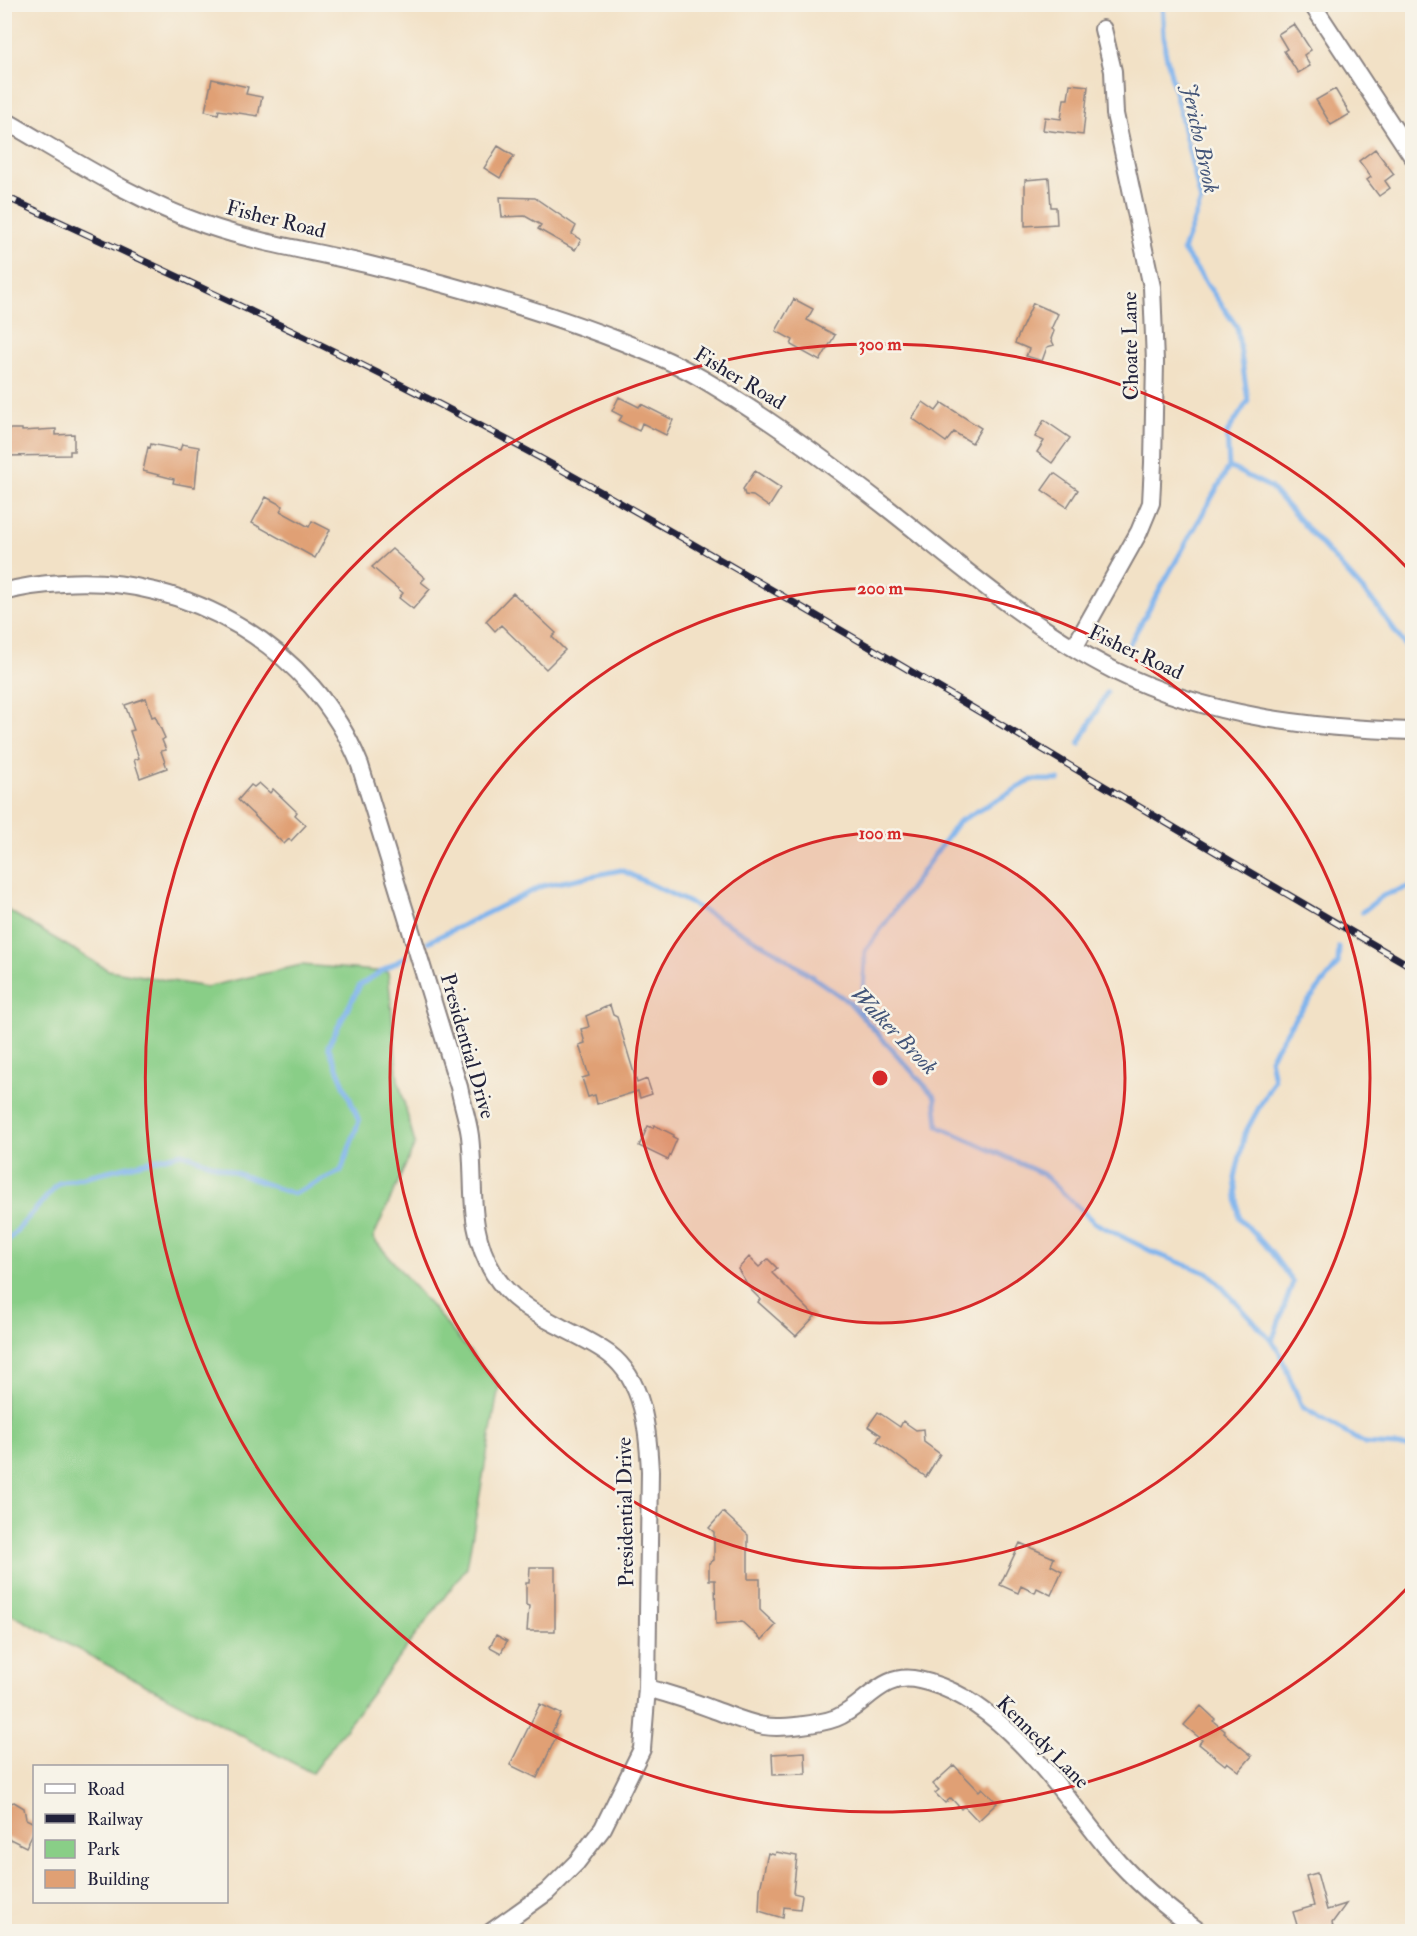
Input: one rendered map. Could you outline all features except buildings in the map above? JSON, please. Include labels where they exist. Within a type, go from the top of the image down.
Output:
[{"type":"street","points":[[1312,4],[1413,156]]},
{"type":"street","name":"Choate Lane","points":[[1074,648],[1139,532],[1151,503],[1152,483],[1155,362],[1152,287],[1114,114],[1113,70],[1103,29]]},
{"type":"street","name":"Fisher Road","points":[[4,120],[143,200],[202,223],[268,243],[436,281],[582,326],[662,358],[715,386],[779,427],[886,507],[994,595],[1074,648],[1118,672],[1220,710],[1336,728],[1413,731]]},
{"type":"street","name":"Presidential Drive","points":[[4,592],[41,584],[82,581],[151,588],[195,602],[254,633],[273,648],[326,703],[350,740],[459,1087],[470,1136],[474,1227],[480,1249],[511,1296],[538,1316],[610,1355],[624,1370],[638,1395],[649,1435],[647,1688],[642,1749],[603,1828],[577,1862],[547,1892],[491,1932]]},
{"type":"street","name":"Kennedy Lane","points":[[647,1688],[765,1727],[835,1718],[853,1708],[875,1688],[897,1678],[919,1680],[952,1692],[984,1711],[1012,1737],[1057,1782],[1112,1853],[1138,1882],[1200,1932]]},
{"type":"green space","points":[[4,908],[108,970],[206,987],[301,965],[388,972],[398,1079],[415,1144],[373,1238],[499,1386],[467,1567],[312,1773],[5,1611]]},
{"type":"waterway","name":"Jericho Brook","points":[[1162,4],[1165,50],[1201,201],[1183,250],[1237,327],[1248,401],[1227,433],[1229,467],[1270,487],[1376,605],[1412,655]]},
{"type":"waterway","name":"Jericho Brook","points":[[1128,646],[1229,467]]},
{"type":"waterway","name":"Jericho Brook","points":[[1079,744],[1107,692]]},
{"type":"waterway","name":"Jericho Brook","points":[[862,1016],[865,951],[958,822],[1032,780],[1059,780]]},
{"type":"waterway","name":"Walker Brook","points":[[428,942],[542,886],[621,870],[692,904],[775,951],[849,1002],[935,1097],[938,1126],[1043,1174],[1095,1223],[1157,1254],[1210,1274],[1277,1347],[1302,1407],[1365,1444],[1412,1447]]},
{"type":"waterway","name":"Jericho Brook","points":[[1362,912],[1384,895],[1412,886]]},
{"type":"waterway","name":"Jericho Brook","points":[[1272,1341],[1293,1282],[1270,1251],[1239,1217],[1235,1178],[1245,1133],[1274,1080],[1270,1058],[1295,1018],[1338,964],[1339,947]]},
{"type":"waterway","name":"Walker Brook","points":[[4,1245],[59,1183],[182,1153],[293,1194],[341,1171],[359,1121],[328,1046],[360,985],[405,957]]},
{"type":"railway","points":[[4,196],[355,362],[562,470],[776,592],[1412,967]]}]
